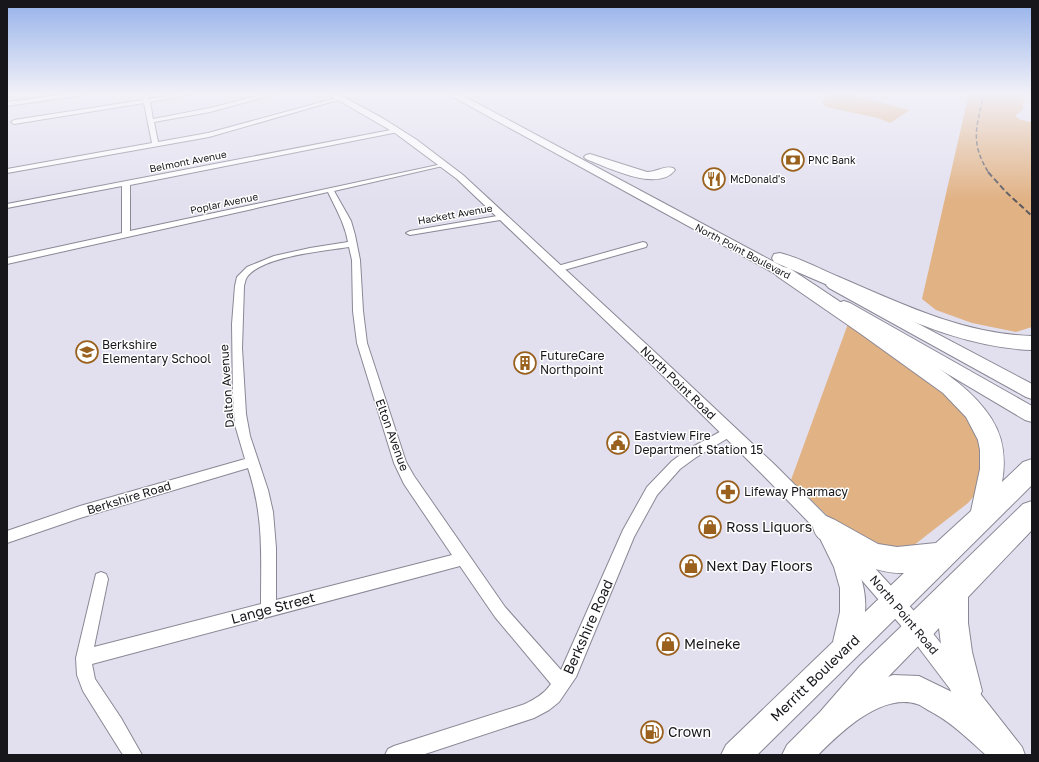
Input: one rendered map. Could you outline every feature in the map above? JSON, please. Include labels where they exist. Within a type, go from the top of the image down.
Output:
[{"type":"highway","points":[[782,265],[950,328],[991,340],[1032,343]]},
{"type":"highway","points":[[782,265],[844,312],[938,378],[973,410],[986,430],[990,441],[991,450],[991,473],[982,518]]},
{"type":"highway","points":[[894,602],[940,555],[982,518],[1032,469]]},
{"type":"highway","points":[[917,629],[1032,512]]},
{"type":"highway","points":[[826,528],[859,548],[889,559],[940,555]]},
{"type":"highway","points":[[997,548],[1032,531]]},
{"type":"highway","points":[[954,591],[953,623],[957,652],[966,691]]},
{"type":"main road","name":"North Point Boulevard","points":[[517,129],[704,230],[782,265],[820,277],[1025,388]]},
{"type":"main road","name":"North Point Boulevard","points":[[536,129],[658,193],[782,265],[1032,415]]},
{"type":"main road","points":[[590,157],[646,176],[658,176],[669,170]]},
{"type":"main road","points":[[658,193],[660,200],[704,230]]},
{"type":"main road","points":[[826,528],[849,576],[852,588],[851,621],[844,650]]},
{"type":"main road","name":"Merritt Boulevard","points":[[736,755],[894,602]]},
{"type":"main road","points":[[797,755],[830,722],[870,676],[917,629]]},
{"type":"main road","points":[[830,722],[867,698],[892,690],[919,690],[946,704],[966,717],[1007,755]]},
{"type":"street","points":[[152,129],[155,144]]},
{"type":"street","points":[[7,171],[232,129]]},
{"type":"street","name":"North Point Road","points":[[392,129],[445,164],[503,217],[730,432],[826,528],[917,629],[1014,755]]},
{"type":"street","name":"Belmont Avenue","points":[[7,206],[396,131]]},
{"type":"street","name":"Poplar Avenue","points":[[7,261],[445,164]]},
{"type":"street","points":[[126,183],[126,234]]},
{"type":"street","name":"Elton Avenue","points":[[330,190],[347,221],[353,244],[356,260],[362,343],[400,463],[409,480],[500,612],[562,684]]},
{"type":"street","name":"Hackett Avenue","points":[[410,233],[503,217]]},
{"type":"street","name":"Dalton Avenue","points":[[269,609],[265,511],[241,425],[237,313],[239,282],[249,270],[272,259],[353,244]]},
{"type":"street","points":[[558,269],[643,245]]},
{"type":"street","name":"Berkshire Road","points":[[394,755],[528,712],[543,704],[553,696],[562,684],[579,650],[628,534],[652,491],[663,478],[681,462],[708,444],[730,432]]},
{"type":"street","name":"Berkshire Road","points":[[7,537],[87,510],[251,462]]},
{"type":"street","name":"Lange Street","points":[[84,658],[463,559]]},
{"type":"street","points":[[101,579],[84,658],[85,674],[88,685],[115,724],[132,755]]},
{"type":"shaded area","points":[[961,129],[1032,129],[1032,327],[1016,332],[972,323],[936,310],[922,299]]},
{"type":"shaded area","points":[[849,321],[934,380],[983,433],[988,479],[968,503],[909,549],[893,554],[849,537],[791,480]]},
{"type":"railway","points":[[977,129],[979,152],[989,173]]},
{"type":"railway","points":[[988,172],[1006,192],[1032,216]]},
{"type":"place","name":"PNC Bank","points":[[793,160]]},
{"type":"place","name":"McDonald's","points":[[714,179]]},
{"type":"place","name":"Berkshire Elementary School","points":[[87,352]]},
{"type":"place","name":"FutureCare Northpoint","points":[[525,363]]},
{"type":"place","name":"Eastview Fire Department Station 15","points":[[618,443]]},
{"type":"place","name":"Lifeway Pharmacy","points":[[728,492]]},
{"type":"place","name":"Ross Liquors","points":[[710,527]]},
{"type":"place","name":"Next Day Floors","points":[[691,566]]},
{"type":"place","name":"Meineke","points":[[668,644]]},
{"type":"place","name":"Crown","points":[[652,732]]}]
